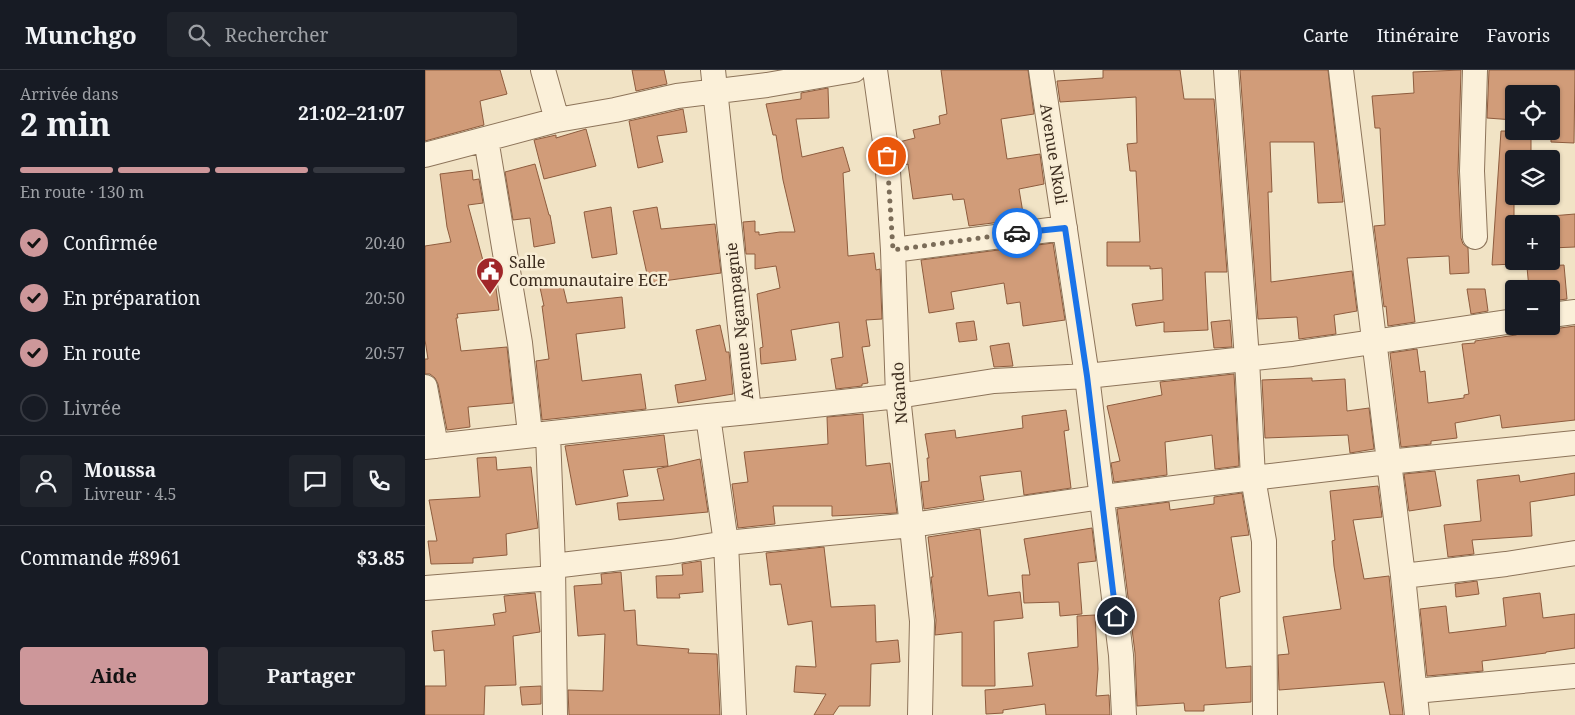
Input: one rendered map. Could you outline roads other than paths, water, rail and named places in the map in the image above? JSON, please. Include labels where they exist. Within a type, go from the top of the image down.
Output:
[{"type":"street","points":[[543,70],[557,120]]},
{"type":"street","points":[[425,155],[557,120],[615,110],[677,96],[714,80],[776,84],[854,70]]},
{"type":"street","name":"NGando","points":[[875,70],[887,156],[893,250],[898,396],[922,620],[920,715]]},
{"type":"street","name":"Avenue Nkoli","points":[[1041,70],[1087,376],[1121,655],[1124,715]]},
{"type":"street","points":[[1226,70],[1247,358],[1253,478],[1264,541],[1265,715]]},
{"type":"street","points":[[1341,70],[1403,576],[1417,715]]},
{"type":"street","points":[[1475,70],[1472,171],[1475,237]]},
{"type":"street","name":"Avenue Ngampagnie","points":[[430,446],[749,412],[714,80]]},
{"type":"street","points":[[486,139],[521,343],[539,434],[553,572],[555,715]]},
{"type":"street","points":[[893,250],[1065,228]]},
{"type":"street","points":[[1560,314],[1575,312]]},
{"type":"street","points":[[749,412],[898,396],[994,380],[1087,376],[1334,349],[1373,341],[1505,322]]},
{"type":"street","points":[[425,387],[430,446]]},
{"type":"street","points":[[708,416],[727,543],[733,715]]},
{"type":"street","points":[[425,588],[553,572],[727,543],[912,525],[1102,497],[1253,478],[1575,443]]},
{"type":"street","points":[[1403,576],[1506,564],[1575,553]]},
{"type":"street","points":[[1415,691],[1575,676]]},
{"type":"place","name":"Salle Communautaire ECE","points":[[490,295]]}]
